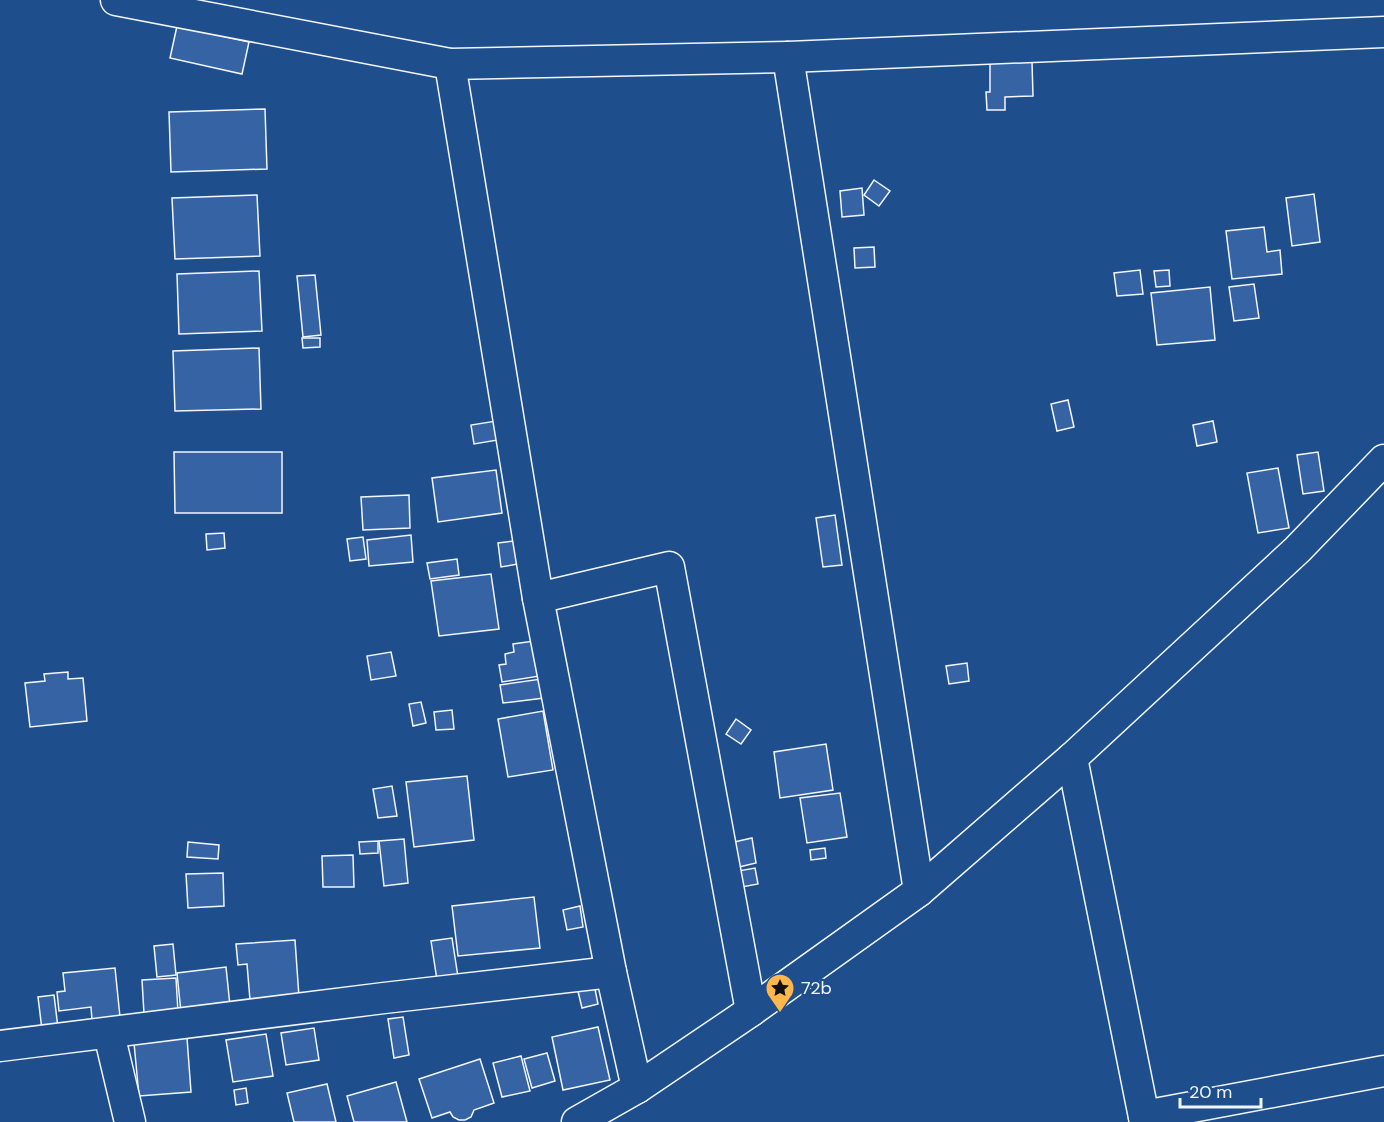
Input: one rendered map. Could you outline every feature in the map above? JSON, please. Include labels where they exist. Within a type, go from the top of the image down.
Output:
[{"type":"street","points":[[116,0],[450,64],[788,57],[1384,32]]},
{"type":"street","points":[[788,57],[919,891]]},
{"type":"street","points":[[450,64],[538,598],[611,972],[637,1088]]},
{"type":"street","points":[[577,1122],[637,1088],[751,1011],[919,891],[1072,758],[1297,550],[1384,460]]},
{"type":"street","points":[[538,598],[669,567],[751,1011]]},
{"type":"street","points":[[1072,758],[1144,1119],[1384,1071]]},
{"type":"street","points":[[0,1046],[611,972]]},
{"type":"street","points":[[109,1034],[130,1122]]},
{"type":"building","points":[[177,26],[249,42],[242,74],[170,58]]},
{"type":"building","points":[[1032,62],[1033,96],[1005,97],[1005,110],[987,110],[986,92],[990,92],[990,63]]},
{"type":"building","points":[[265,109],[267,169],[171,172],[169,112]]},
{"type":"building","points":[[874,180],[890,191],[879,206],[864,195]]},
{"type":"building","points":[[862,188],[864,215],[842,217],[840,191]]},
{"type":"building","points":[[1314,194],[1320,242],[1292,246],[1286,198]]},
{"type":"building","points":[[257,195],[260,256],[175,259],[172,198]]},
{"type":"building","points":[[1264,227],[1267,252],[1280,250],[1282,274],[1232,279],[1226,231]]},
{"type":"building","points":[[874,247],[875,267],[855,268],[854,248]]},
{"type":"building","points":[[1140,270],[1143,294],[1117,296],[1114,273]]},
{"type":"building","points":[[1169,270],[1170,286],[1156,287],[1154,271]]},
{"type":"building","points":[[259,271],[262,331],[179,334],[177,274]]},
{"type":"building","points":[[315,275],[321,335],[303,337],[297,276]]},
{"type":"building","points":[[1254,284],[1259,318],[1234,321],[1229,287]]},
{"type":"building","points":[[1210,287],[1215,340],[1157,345],[1151,293]]},
{"type":"building","points":[[302,338],[320,338],[320,347],[303,348]]},
{"type":"building","points":[[259,348],[261,409],[175,411],[173,351]]},
{"type":"building","points":[[1068,400],[1074,427],[1057,431],[1051,404]]},
{"type":"building","points":[[496,421],[498,440],[474,444],[471,425]]},
{"type":"building","points":[[1213,421],[1217,442],[1197,446],[1193,425]]},
{"type":"building","points":[[174,452],[282,452],[282,513],[175,513]]},
{"type":"building","points":[[1318,452],[1324,491],[1303,494],[1297,455]]},
{"type":"building","points":[[1278,468],[1289,528],[1258,533],[1247,473]]},
{"type":"building","points":[[496,470],[502,513],[438,522],[432,478]]},
{"type":"building","points":[[409,495],[410,528],[363,530],[361,497]]},
{"type":"building","points":[[835,515],[842,565],[823,567],[816,518]]},
{"type":"building","points":[[224,533],[225,548],[207,550],[206,534]]},
{"type":"building","points":[[411,535],[413,562],[369,566],[367,540]]},
{"type":"building","points":[[363,537],[366,559],[350,561],[347,539]]},
{"type":"building","points":[[521,540],[524,563],[501,567],[498,543]]},
{"type":"building","points":[[457,559],[459,575],[430,579],[427,563]]},
{"type":"building","points":[[491,574],[499,629],[439,636],[431,581]]},
{"type":"building","points":[[534,641],[540,676],[502,682],[499,665],[506,664],[505,654],[514,652],[513,644]]},
{"type":"building","points":[[391,652],[396,676],[371,680],[367,656]]},
{"type":"building","points":[[967,663],[969,681],[949,684],[946,666]]},
{"type":"building","points":[[68,672],[68,679],[83,678],[87,721],[30,727],[25,683],[45,681],[44,674]]},
{"type":"building","points":[[541,679],[544,698],[503,703],[500,685]]},
{"type":"building","points":[[421,702],[426,723],[413,726],[409,704]]},
{"type":"building","points":[[452,710],[454,729],[436,730],[434,712]]},
{"type":"building","points":[[543,711],[553,770],[508,777],[498,719]]},
{"type":"building","points":[[736,719],[751,730],[741,744],[726,734]]},
{"type":"building","points":[[826,744],[833,790],[780,798],[774,752]]},
{"type":"building","points":[[467,776],[474,840],[414,847],[406,782]]},
{"type":"building","points":[[392,786],[397,816],[378,818],[373,789]]},
{"type":"building","points":[[840,793],[847,837],[807,843],[800,798]]},
{"type":"building","points":[[752,838],[756,863],[739,867],[734,842]]},
{"type":"building","points":[[404,839],[408,883],[384,886],[379,841]]},
{"type":"building","points":[[378,841],[378,853],[360,854],[359,842]]},
{"type":"building","points":[[188,842],[219,845],[218,859],[187,857]]},
{"type":"building","points":[[825,848],[826,858],[811,860],[810,850]]},
{"type":"building","points":[[353,855],[354,887],[323,887],[322,856]]},
{"type":"building","points":[[755,868],[758,884],[742,887],[738,871]]},
{"type":"building","points":[[223,873],[224,906],[188,908],[186,874]]},
{"type":"building","points":[[534,897],[540,948],[458,956],[452,906]]},
{"type":"building","points":[[580,906],[583,927],[567,930],[563,910]]},
{"type":"building","points":[[452,938],[458,977],[437,980],[431,941]]},
{"type":"building","points":[[295,940],[299,997],[250,1000],[247,964],[238,965],[236,944]]},
{"type":"building","points":[[173,944],[176,975],[157,977],[154,946]]},
{"type":"building","points":[[226,967],[230,1006],[181,1012],[177,973]]},
{"type":"building","points":[[115,968],[120,1017],[92,1020],[91,1007],[59,1011],[57,992],[65,991],[63,973]]},
{"type":"building","points":[[176,978],[178,1012],[144,1014],[142,980]]},
{"type":"building","points":[[594,984],[598,1004],[582,1008],[577,987]]},
{"type":"building","points":[[54,995],[58,1028],[42,1030],[38,997]]},
{"type":"building","points":[[403,1017],[409,1055],[394,1058],[388,1019]]},
{"type":"building","points":[[598,1027],[610,1080],[563,1090],[552,1037]]},
{"type":"building","points":[[314,1028],[319,1060],[286,1065],[281,1033]]},
{"type":"building","points":[[266,1034],[273,1076],[233,1082],[226,1040]]},
{"type":"building","points":[[187,1038],[191,1092],[139,1096],[134,1043]]},
{"type":"building","points":[[547,1053],[555,1081],[532,1088],[524,1059]]},
{"type":"building","points":[[521,1056],[530,1091],[502,1097],[493,1063]]},
{"type":"building","points":[[480,1059],[494,1103],[474,1110],[471,1117],[465,1120],[453,1117],[450,1112],[432,1118],[419,1079]]},
{"type":"building","points":[[396,1082],[407,1122],[354,1122],[347,1096]]},
{"type":"building","points":[[327,1084],[336,1122],[294,1122],[287,1093]]},
{"type":"building","points":[[246,1088],[248,1103],[236,1105],[234,1090]]},
{"type":"place","name":"72b","points":[[780,1014]]}]
